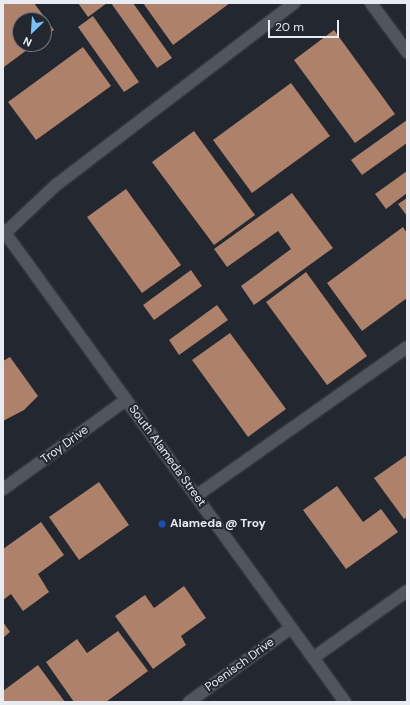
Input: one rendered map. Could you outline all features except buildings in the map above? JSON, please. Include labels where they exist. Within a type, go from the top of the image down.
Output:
[{"type":"main road","points":[[4,231],[56,185],[294,3]]},
{"type":"main road","points":[[371,3],[407,52]]},
{"type":"main road","name":"South Alameda Street","points":[[4,231],[344,702]]},
{"type":"main road","points":[[196,496],[407,347]]},
{"type":"main road","name":"Troy Drive","points":[[3,489],[126,400]]},
{"type":"main road","points":[[313,658],[407,591]]},
{"type":"main road","name":"Poenisch Drive","points":[[190,702],[291,628]]},
{"type":"place","name":"Alameda @ Troy","points":[[162,524]]}]
